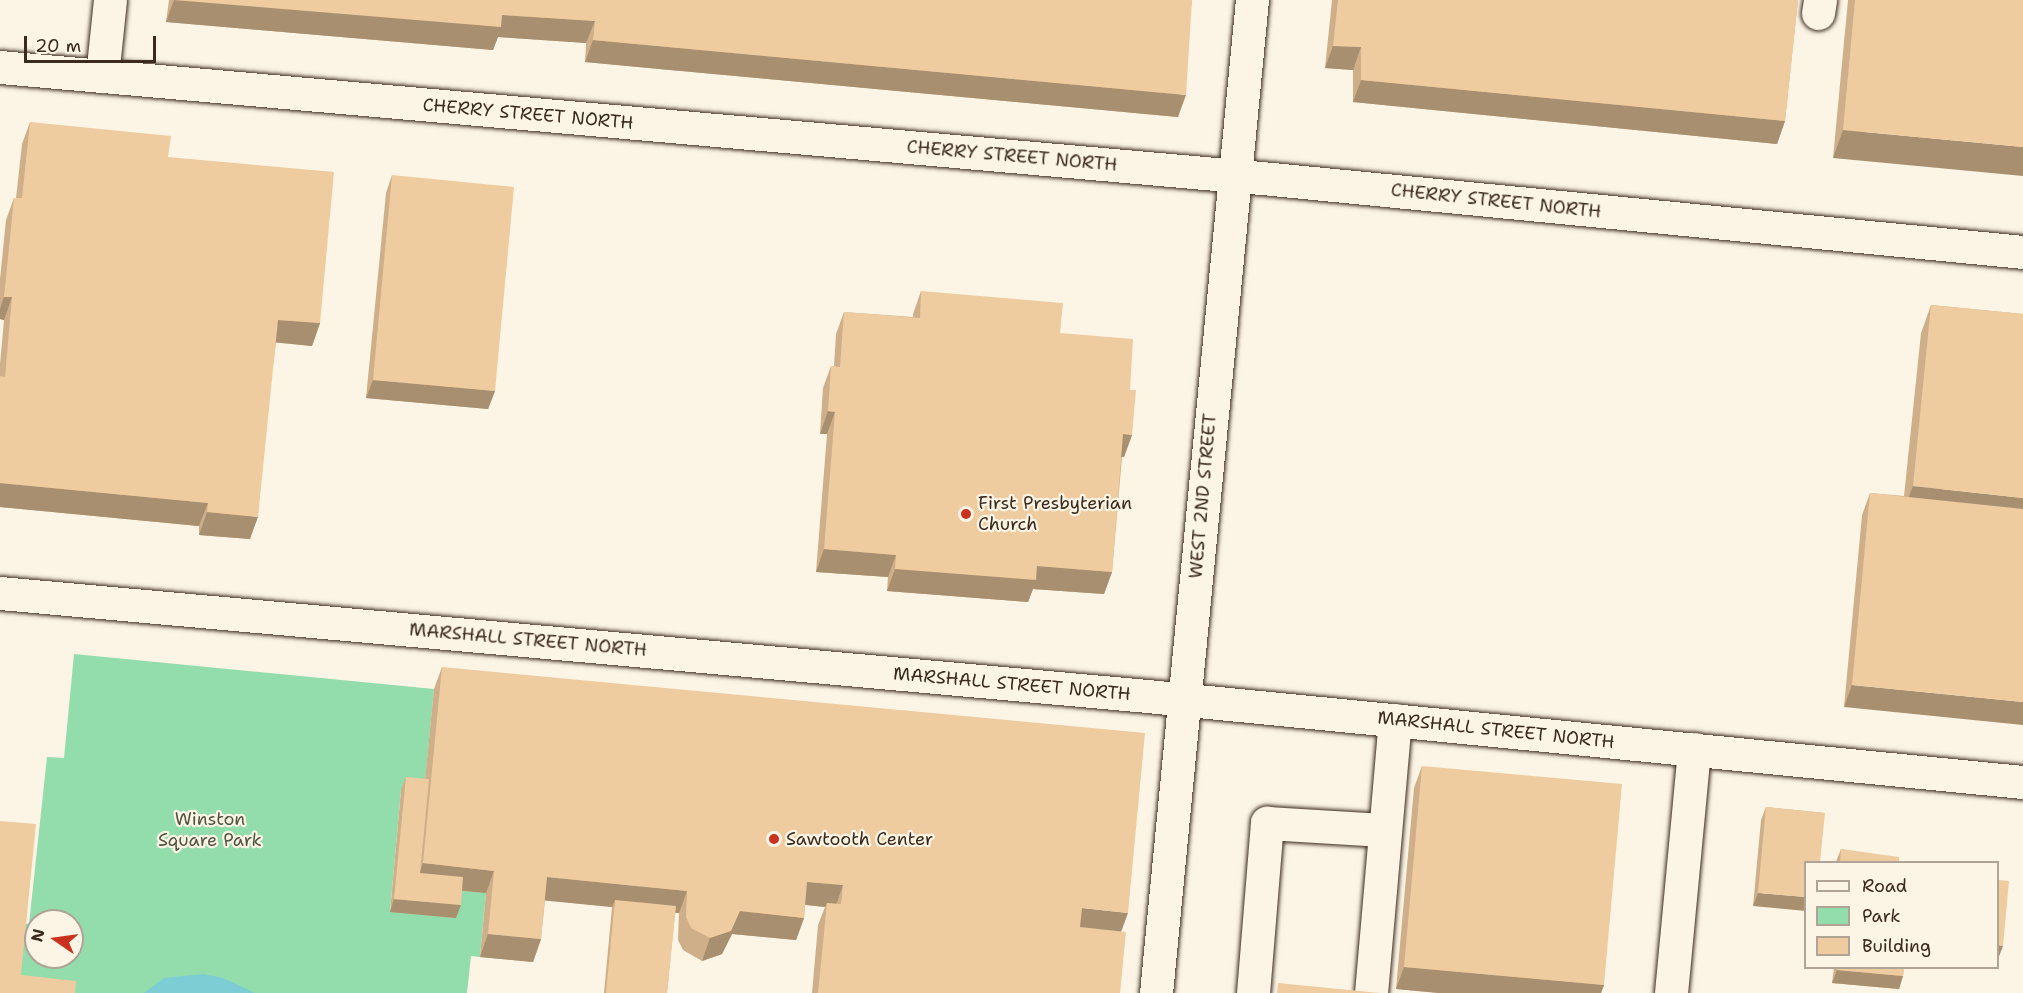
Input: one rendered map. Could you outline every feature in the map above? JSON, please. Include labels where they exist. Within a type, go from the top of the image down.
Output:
[{"type":"main road","points":[[102,76],[110,0]]},
{"type":"main road","name":"WEST 2ND STREET","points":[[1156,993],[1252,0]]},
{"type":"main road","name":"CHERRY STREET NORTH","points":[[0,67],[1234,176],[2023,252]]},
{"type":"main road","name":"MARSHALL STREET NORTH","points":[[0,593],[1185,699],[2023,782]]},
{"type":"main road","points":[[1371,993],[1383,830],[1395,720]]},
{"type":"main road","points":[[1671,993],[1694,749]]},
{"type":"main road","points":[[1253,993],[1267,823],[1383,830]]},
{"type":"green space","name":"Winston Square Park","points":[[74,654],[434,689],[424,792],[401,790],[390,911],[456,918],[458,890],[486,893],[480,957],[471,956],[467,993],[14,993],[21,923],[24,923],[24,969],[84,969],[84,909],[31,909],[47,757],[64,758]]},
{"type":"water","points":[[203,974],[223,978],[255,993],[144,993],[164,978]]},
{"type":"building","points":[[174,0],[1192,0],[1186,95],[593,40],[595,21],[502,15],[501,27]]},
{"type":"building","points":[[1338,0],[1798,0],[1785,121],[1361,80],[1361,47],[1333,46]]},
{"type":"building","points":[[1855,0],[2023,0],[2023,147],[1843,130]]},
{"type":"building","points":[[30,122],[171,136],[168,157],[334,172],[320,323],[278,320],[258,517],[207,512],[208,503],[0,483],[0,376],[5,377],[12,297],[4,297],[14,198],[22,198]]},
{"type":"building","points":[[392,175],[514,187],[495,391],[373,380]]},
{"type":"building","name":"First Presbyterian Church","points":[[921,291],[1063,303],[1060,333],[1133,339],[1130,390],[1136,390],[1132,435],[1123,434],[1112,572],[1037,566],[1036,580],[895,569],[896,555],[824,549],[835,412],[828,411],[831,366],[840,367],[844,312],[920,318]]},
{"type":"building","points":[[1931,305],[2023,314],[2023,498],[1913,486]]},
{"type":"building","points":[[1870,493],[2023,509],[2023,702],[1852,685]]},
{"type":"building","name":"Sawtooth Center","points":[[442,667],[1145,733],[1128,913],[1082,908],[1080,927],[1126,932],[1120,993],[818,993],[827,903],[841,904],[843,885],[807,882],[804,918],[740,911],[731,931],[710,938],[691,928],[686,917],[687,891],[547,877],[541,939],[488,934],[494,871],[423,863]]},
{"type":"building","points":[[1422,766],[1622,784],[1604,985],[1404,967]]},
{"type":"building","points":[[406,777],[429,779],[420,873],[463,877],[461,905],[394,899]]},
{"type":"building","points":[[1766,807],[1825,813],[1820,861],[1804,861],[1804,897],[1758,893]]},
{"type":"building","points":[[0,821],[36,824],[28,909],[24,909],[21,975],[76,981],[75,993],[0,993]]},
{"type":"building","points":[[1841,849],[1899,857],[1899,861],[1840,861]]},
{"type":"building","points":[[1999,880],[2009,881],[2003,946],[1999,945]]},
{"type":"building","points":[[615,900],[676,906],[667,993],[606,993]]},
{"type":"building","points":[[1837,969],[1904,969],[1903,976]]},
{"type":"building","points":[[1278,983],[1380,993],[1277,993]]},
{"type":"place","name":"First Presbyterian Church","points":[[966,514]]},
{"type":"place","name":"Sawtooth Center","points":[[774,839]]}]
